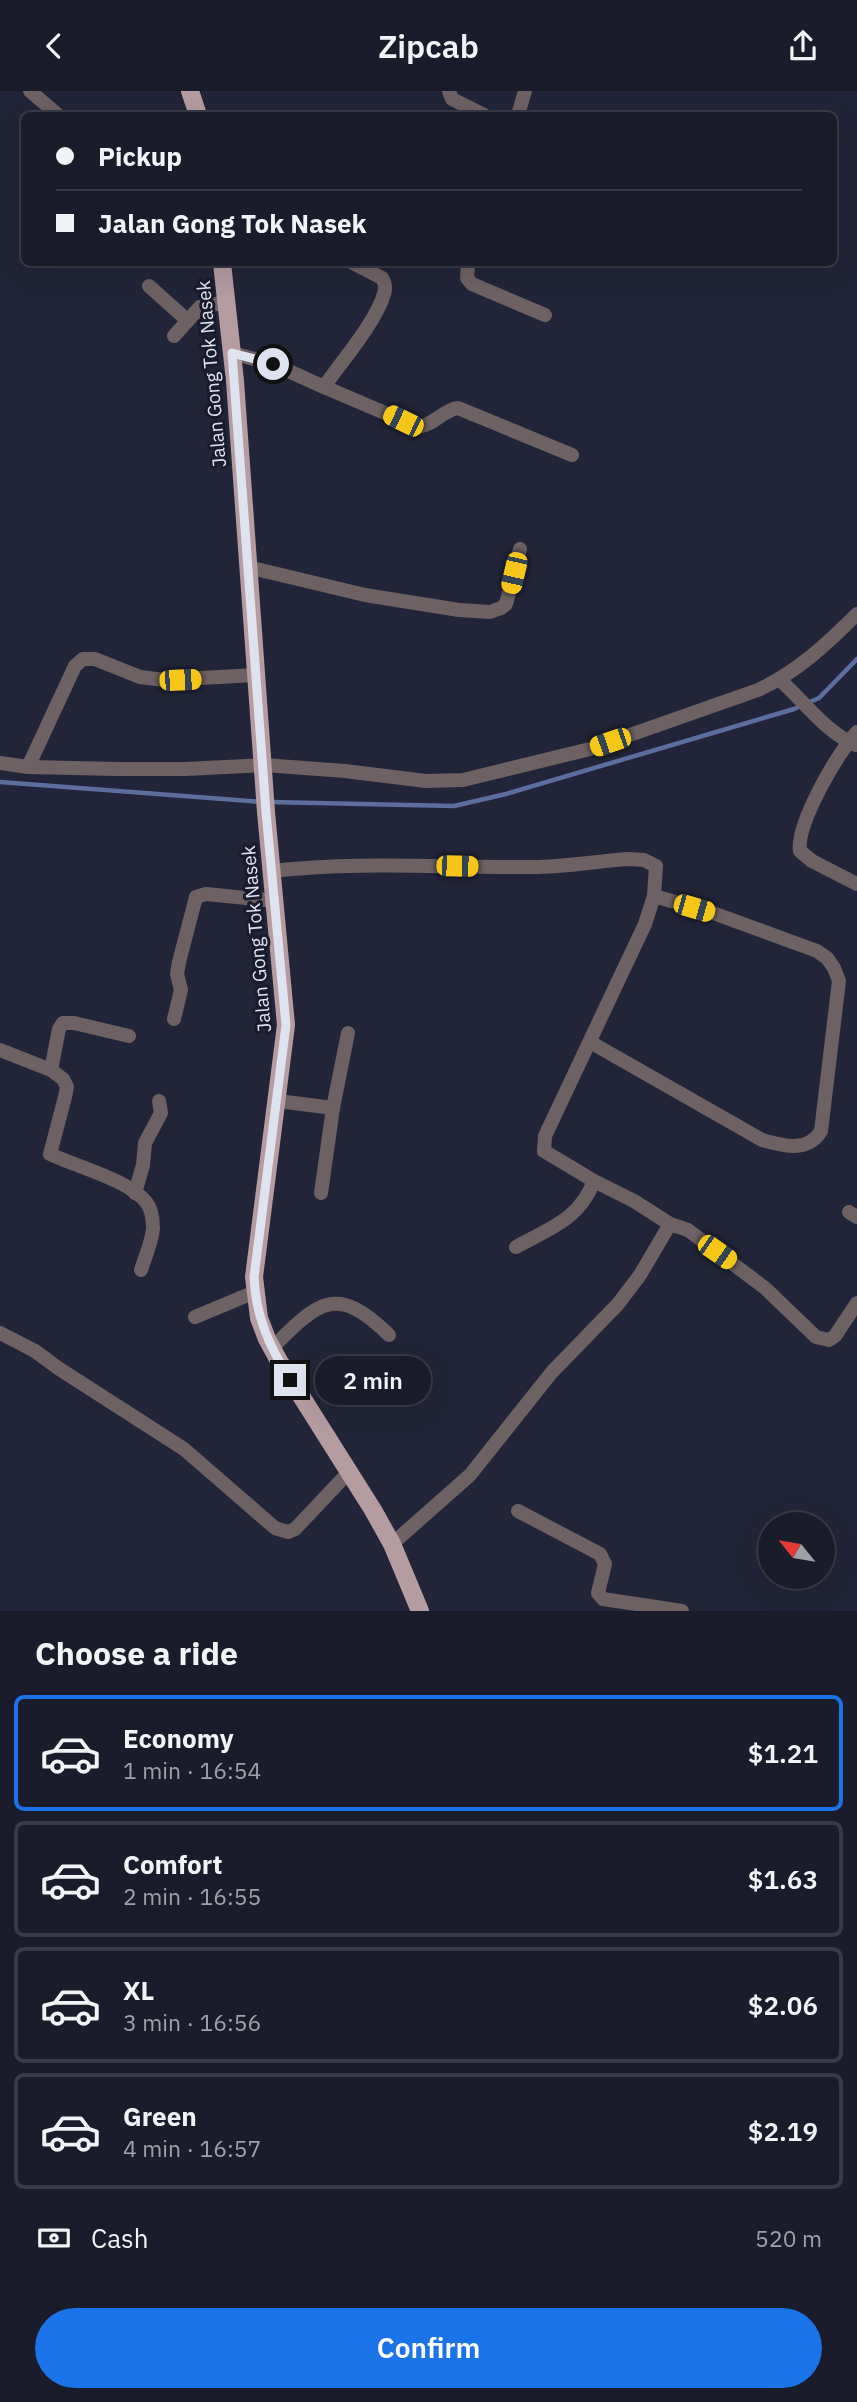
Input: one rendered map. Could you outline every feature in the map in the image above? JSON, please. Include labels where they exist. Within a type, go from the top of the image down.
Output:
[{"type":"main road","points":[[190,91],[197,112]]},
{"type":"main road","name":"Jalan Gong Tok Nasek","points":[[222,266],[232,353],[266,812],[286,1025],[254,1277],[255,1292],[259,1318],[272,1348],[392,1544],[420,1611]]},
{"type":"street","points":[[30,91],[54,112]]},
{"type":"street","points":[[449,91],[452,99],[478,112]]},
{"type":"street","points":[[519,112],[525,91]]},
{"type":"street","points":[[324,387],[373,317],[384,295],[382,278],[359,266]]},
{"type":"street","points":[[467,266],[466,274],[472,283],[545,315]]},
{"type":"street","points":[[149,286],[187,320]]},
{"type":"street","points":[[174,336],[200,307],[227,302]]},
{"type":"street","points":[[232,353],[273,364],[418,427],[428,425],[450,409],[458,408],[572,455]]},
{"type":"street","points":[[248,567],[366,595],[459,610],[489,612],[506,604],[520,549]]},
{"type":"street","points":[[0,763],[28,767],[345,771],[426,781],[463,780],[590,749],[784,684],[857,614]]},
{"type":"street","points":[[28,767],[75,666],[83,659],[95,659],[140,677],[164,680],[256,675]]},
{"type":"street","points":[[784,684],[822,722],[854,740],[828,772],[813,803],[799,843],[800,851],[812,861],[857,884]]},
{"type":"street","points":[[272,871],[384,865],[535,867],[629,859],[644,860],[656,866],[654,896],[645,924],[545,1136],[544,1151],[550,1157],[634,1201],[670,1224],[688,1230],[741,1269],[822,1340],[829,1340],[840,1332],[857,1303]]},
{"type":"street","points":[[174,1019],[181,990],[177,974],[178,962],[196,897],[201,894],[275,901]]},
{"type":"street","points":[[590,1042],[762,1140],[799,1146],[817,1138],[821,1131],[839,981],[835,968],[827,958],[804,946],[713,913],[654,896]]},
{"type":"street","points":[[51,1070],[59,1029],[63,1023],[74,1023],[129,1036]]},
{"type":"street","points":[[321,1193],[333,1108],[348,1033]]},
{"type":"street","points":[[0,1050],[51,1070],[63,1079],[66,1087],[50,1154],[90,1169],[135,1193],[146,1202],[153,1227],[141,1270]]},
{"type":"street","points":[[135,1193],[143,1165],[145,1143],[161,1113],[159,1101]]},
{"type":"street","points":[[278,1101],[333,1108]]},
{"type":"street","points":[[516,1247],[576,1213],[589,1195],[594,1181]]},
{"type":"street","points":[[392,1544],[470,1475],[552,1372],[618,1304],[640,1275],[670,1224]]},
{"type":"street","points":[[195,1317],[255,1292]]},
{"type":"street","points":[[272,1348],[308,1314],[336,1304],[352,1306],[362,1311],[389,1335]]},
{"type":"street","points":[[0,1333],[35,1351],[184,1449],[275,1528],[288,1532],[295,1529],[349,1472]]},
{"type":"street","points":[[518,1511],[600,1554],[605,1564],[598,1593],[603,1599],[682,1611]]},
{"type":"waterway","points":[[270,802],[454,806],[506,794],[794,709],[819,698],[857,659]]},
{"type":"waterway","points":[[0,782],[261,802]]},
{"type":"route","points":[[273,364],[232,353],[266,812],[286,1025],[285,1050],[254,1277],[259,1318],[267,1339],[290,1380]]}]
